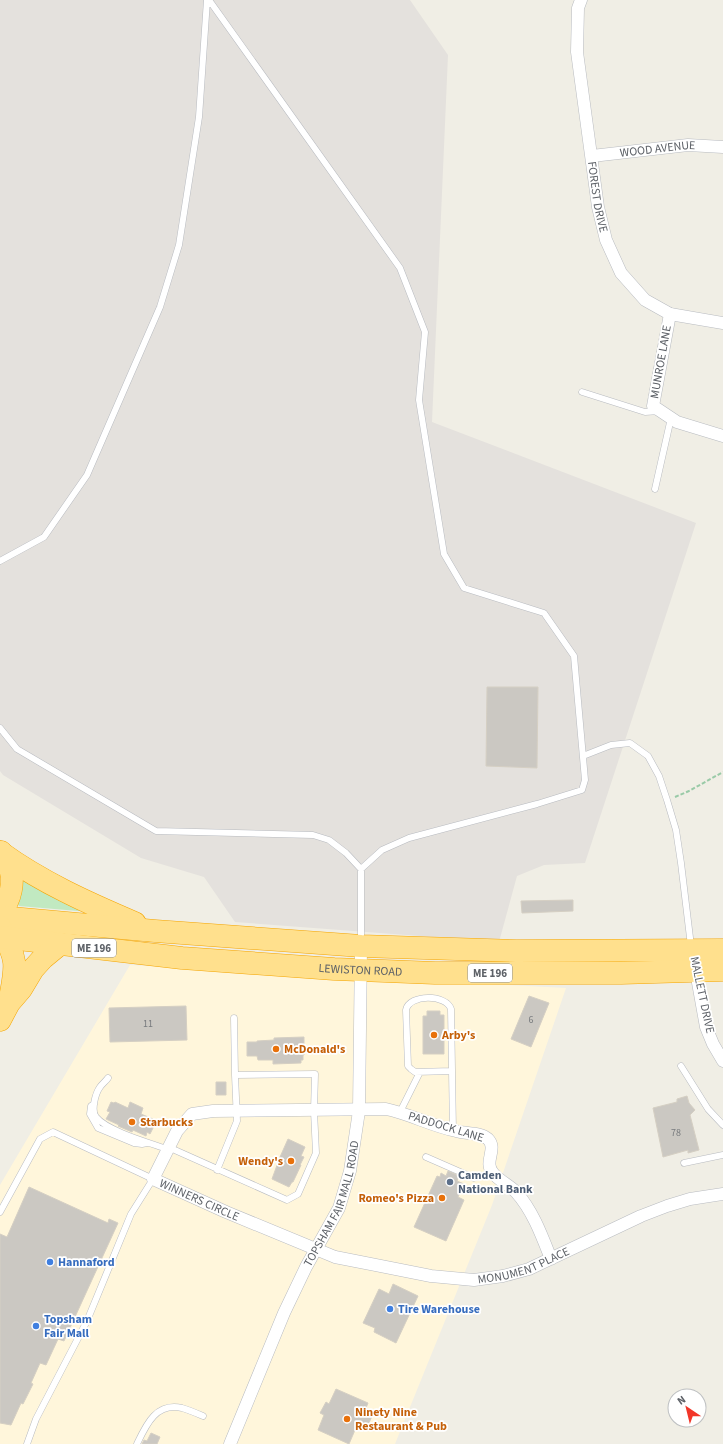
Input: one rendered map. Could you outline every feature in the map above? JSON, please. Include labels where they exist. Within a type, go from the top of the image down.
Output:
[{"type":"highway","points":[[0,852],[9,865],[12,884],[6,904],[0,912]]},
{"type":"highway","points":[[0,852],[36,875],[72,895],[155,931]]},
{"type":"highway","name":"LEWISTON ROAD","points":[[0,917],[155,931],[361,946],[516,951],[694,961],[723,970]]},
{"type":"highway","name":"LEWISTON ROAD","points":[[2,934],[60,944],[182,958],[334,969],[443,973],[621,973],[694,961],[723,950]]},
{"type":"highway","points":[[2,934],[14,957],[15,967],[4,1012]]},
{"type":"highway","points":[[4,1012],[43,958],[60,944]]},
{"type":"street","name":"FOREST DRIVE","points":[[581,0],[578,8],[577,52],[598,207],[606,240],[621,273],[645,300],[670,314],[723,323]]},
{"type":"street","name":"WOOD AVENUE","points":[[592,156],[688,145],[723,147]]},
{"type":"street","name":"MUNROE LANE","points":[[670,314],[653,406],[677,422],[723,436]]},
{"type":"street","name":"TOPSHAM FAIR MALL ROAD","points":[[230,1444],[284,1313],[315,1250],[339,1208],[347,1183],[359,1110],[361,946]]},
{"type":"street","name":"MALLETT DRIVE","points":[[694,961],[706,1027],[723,1061]]},
{"type":"street","name":"PADDOCK LANE","points":[[359,1110],[386,1109],[400,1112],[453,1131],[476,1134],[486,1138],[490,1142],[492,1148],[489,1162],[492,1173]]},
{"type":"street","name":"WINNERS CIRCLE","points":[[315,1250],[153,1179],[176,1130],[192,1114],[214,1111],[359,1110]]},
{"type":"street","points":[[492,1173],[507,1183],[526,1204],[551,1259]]},
{"type":"street","name":"MONUMENT PLACE","points":[[315,1250],[335,1257],[431,1276],[474,1280],[502,1276],[529,1269],[641,1216],[690,1199],[723,1194]]},
{"type":"lane","points":[[0,561],[44,537],[87,475],[160,307],[179,245],[198,125],[208,0]]},
{"type":"lane","points":[[208,0],[400,268],[425,332],[419,400],[444,554],[464,588],[544,613],[574,656],[585,780],[582,790],[537,804],[410,838],[382,850],[361,869]]},
{"type":"lane","points":[[582,392],[645,412],[660,410]]},
{"type":"lane","points":[[655,489],[671,418]]},
{"type":"lane","points":[[0,728],[17,749],[156,831],[313,836],[330,840],[346,853],[361,869],[361,946]]},
{"type":"lane","points":[[583,756],[611,745],[630,743],[648,756],[659,776],[676,830],[689,937],[694,961]]},
{"type":"lane","points":[[452,1071],[420,1072],[411,1069],[408,1066],[406,1018],[407,1006],[412,1001],[417,999],[436,998],[447,1002],[451,1009],[453,1131]]},
{"type":"lane","points":[[217,1170],[237,1121],[234,1018]]},
{"type":"lane","points":[[681,1066],[708,1108],[723,1125]]},
{"type":"lane","points":[[400,1112],[420,1072]]},
{"type":"lane","points":[[108,1078],[99,1088],[95,1102],[96,1117],[103,1124],[148,1142],[168,1148],[287,1200],[298,1194],[316,1153],[314,1111],[315,1074],[236,1075]]},
{"type":"lane","points":[[0,1212],[40,1140],[54,1132],[153,1179],[131,1214],[87,1321],[36,1419],[28,1444]]},
{"type":"lane","points":[[684,1163],[723,1154]]},
{"type":"lane","points":[[426,1157],[474,1178],[492,1173]]},
{"type":"lane","points":[[136,1444],[147,1422],[161,1410],[172,1407],[182,1408],[203,1416]]},
{"type":"path","points":[[667,800],[689,791],[723,772]]},
{"type":"shaded area","points":[[0,0],[410,0],[448,55],[432,422],[696,523],[585,863],[544,865],[517,876],[499,942],[235,922],[204,877],[141,858],[3,775],[0,771]]},
{"type":"shaded area","name":"Topsham Fair Mall","points":[[130,965],[566,988],[492,1205],[395,1444],[0,1444],[0,1185]]},
{"type":"green space","points":[[17,872],[82,910],[78,911],[19,906],[17,904]]},
{"type":"building","points":[[487,687],[538,687],[537,768],[486,766]]},
{"type":"building","points":[[573,900],[573,911],[522,913],[521,901]]},
{"type":"building","points":[[529,996],[549,1003],[531,1047],[511,1039]]},
{"type":"building","points":[[186,1006],[187,1040],[110,1042],[109,1008]]},
{"type":"building","name":"Arby's","points":[[427,1011],[440,1011],[440,1015],[444,1015],[444,1054],[423,1054],[423,1016],[427,1016]]},
{"type":"building","name":"McDonald's","points":[[304,1037],[304,1055],[301,1063],[273,1064],[273,1060],[258,1060],[257,1056],[247,1056],[247,1042],[274,1040],[274,1038]]},
{"type":"building","points":[[216,1082],[226,1082],[226,1095],[216,1095]]},
{"type":"building","points":[[687,1096],[689,1103],[695,1110],[690,1115],[699,1150],[688,1153],[688,1150],[663,1157],[653,1108],[677,1102],[677,1099]]},
{"type":"building","name":"Starbucks","points":[[111,1102],[115,1102],[128,1108],[130,1102],[143,1108],[141,1114],[153,1119],[150,1125],[154,1126],[150,1134],[147,1132],[146,1136],[133,1130],[132,1132],[106,1119],[110,1112],[107,1111]]},
{"type":"building","name":"Wendy's","points":[[288,1139],[305,1147],[301,1156],[304,1157],[301,1165],[289,1187],[272,1179]]},
{"type":"building","points":[[448,1171],[459,1176],[457,1181],[464,1184],[458,1197],[464,1200],[446,1241],[414,1227],[437,1176],[440,1177],[441,1173],[446,1176]]},
{"type":"building","name":"Topsham Fair Mall","points":[[29,1187],[108,1223],[109,1219],[118,1223],[64,1341],[58,1339],[46,1365],[40,1363],[31,1383],[33,1384],[23,1404],[21,1403],[11,1425],[0,1423],[0,1234],[7,1237]]},
{"type":"building","name":"Tire Warehouse","points":[[393,1284],[418,1296],[396,1343],[374,1332],[375,1328],[363,1323],[379,1289],[389,1294]]},
{"type":"building","name":"Ninety Nine Restaurant & Pub","points":[[336,1389],[368,1403],[366,1408],[374,1412],[367,1427],[358,1423],[349,1444],[318,1430],[324,1415],[320,1413],[326,1402],[329,1404]]},
{"type":"building","points":[[151,1433],[160,1437],[157,1444],[142,1444],[144,1440],[147,1441]]},
{"type":"place","name":"Arby's","points":[[434,1035]]},
{"type":"place","name":"McDonald's","points":[[276,1049]]},
{"type":"place","name":"Starbucks","points":[[132,1122]]},
{"type":"place","name":"Wendy's","points":[[291,1161]]},
{"type":"place","name":"Camden National Bank","points":[[450,1182]]},
{"type":"place","name":"Romeo's Pizza","points":[[442,1198]]},
{"type":"place","name":"Hannaford","points":[[50,1262]]},
{"type":"place","name":"Tire Warehouse","points":[[390,1309]]},
{"type":"place","name":"Topsham Fair Mall","points":[[36,1326]]},
{"type":"place","name":"Ninety Nine Restaurant & Pub","points":[[347,1419]]}]
